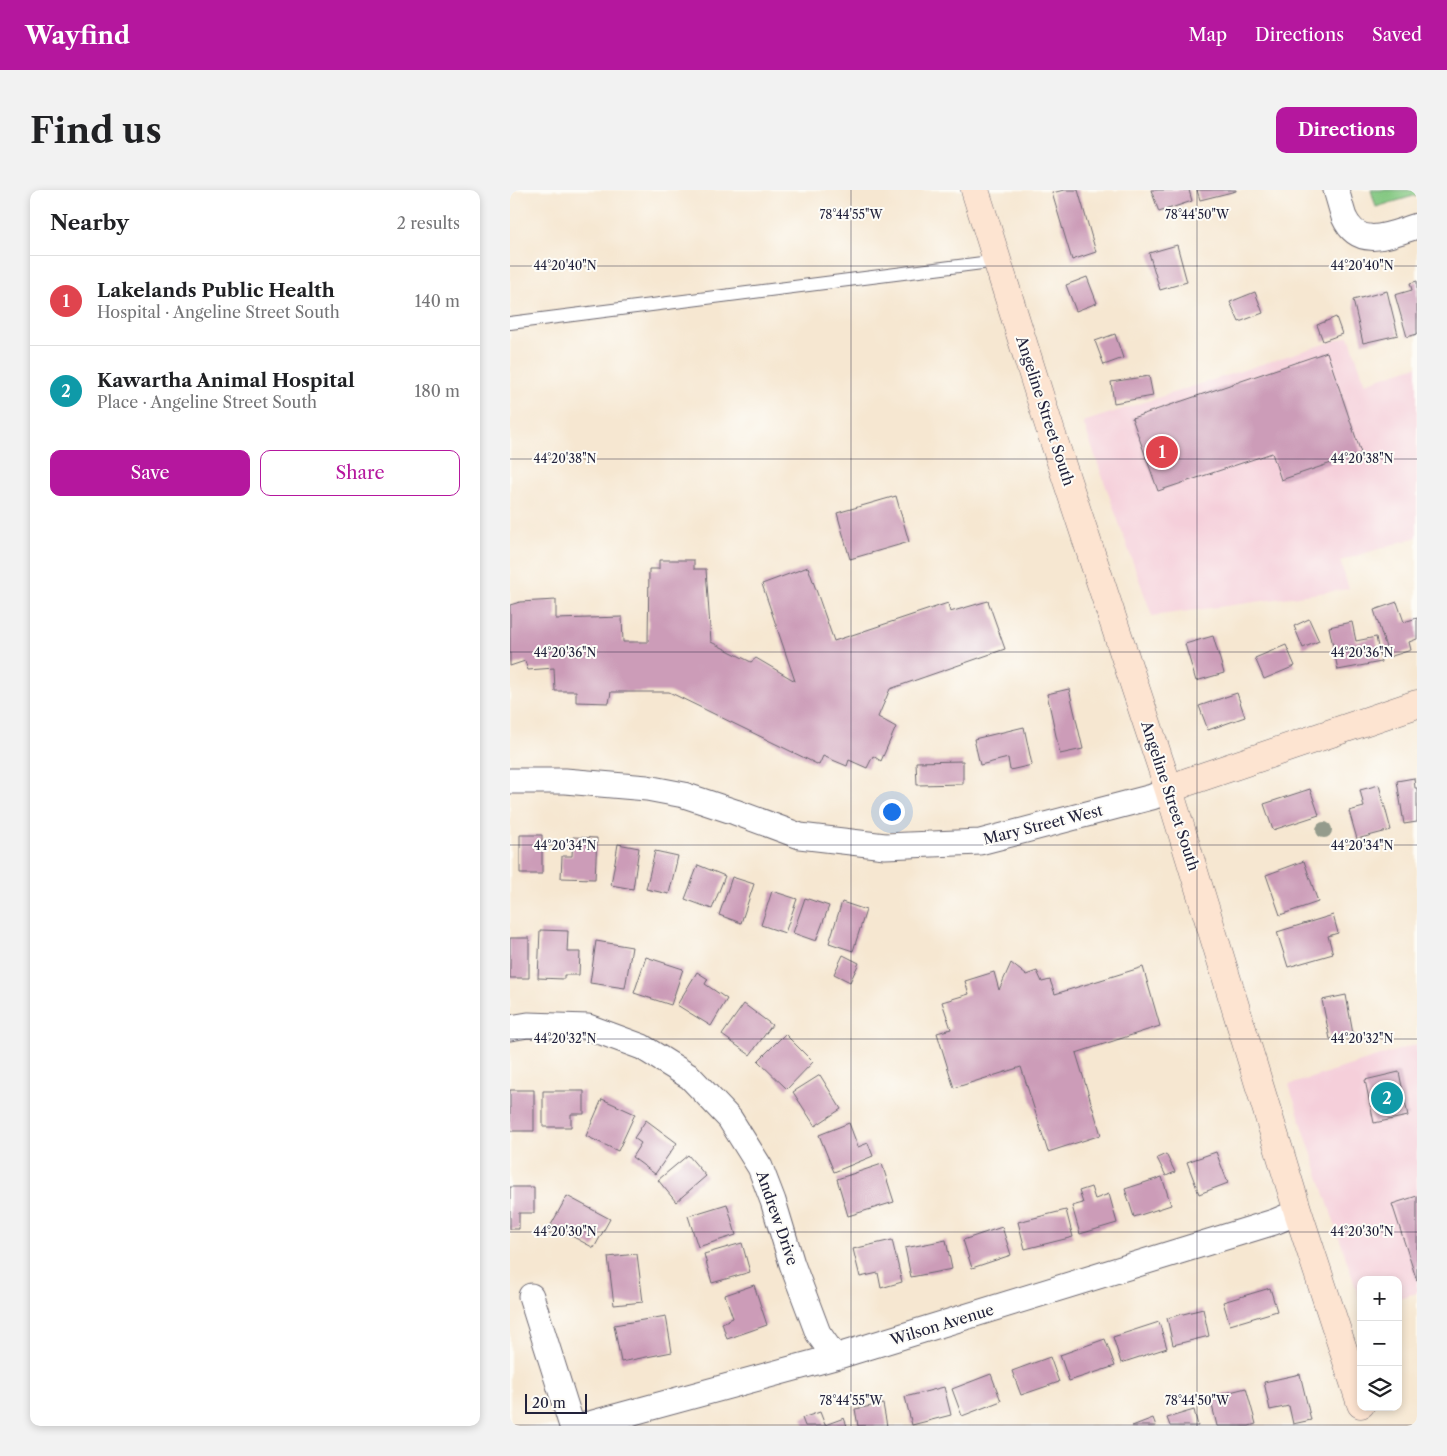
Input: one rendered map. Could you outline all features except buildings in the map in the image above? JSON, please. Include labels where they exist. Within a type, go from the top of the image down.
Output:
[{"type":"main road","name":"Angeline Street South","points":[[975,190],[1054,441],[1169,790],[1298,1212],[1357,1394]]},
{"type":"main road","name":"Mary Street West","points":[[1169,790],[1187,782],[1417,704]]},
{"type":"main road","name":"Angeline Street South","points":[[1363,1411],[1368,1426]]},
{"type":"street","points":[[1336,190],[1344,217],[1352,230],[1364,238],[1380,238],[1417,226]]},
{"type":"street","name":"Mary Street West","points":[[510,781],[565,781],[647,788],[684,795],[800,836],[885,846],[980,842],[1152,797],[1169,790]]},
{"type":"street","name":"Andrew Drive","points":[[510,1028],[528,1025],[588,1027],[642,1047],[690,1077],[730,1119],[760,1167],[773,1201],[792,1264],[818,1333],[835,1357]]},
{"type":"street","name":"Wilson Avenue","points":[[582,1426],[835,1357],[1274,1222],[1298,1212]]},
{"type":"street","points":[[531,1296],[572,1426]]},
{"type":"lane","points":[[510,323],[998,261]]},
{"type":"shaded area","points":[[1349,336],[1365,383],[1417,366],[1417,537],[1340,561],[1349,589],[1152,616],[1083,422]]},
{"type":"shaded area","points":[[1417,1044],[1417,1293],[1402,1297],[1402,1276],[1357,1276],[1357,1292],[1289,1085]]},
{"type":"green space","points":[[1371,190],[1417,190],[1417,195],[1376,207]]},
{"type":"place","name":"Lakelands Public Health","points":[[1162,452]]},
{"type":"place","name":"Kawartha Animal Hospital","points":[[1387,1098]]}]
